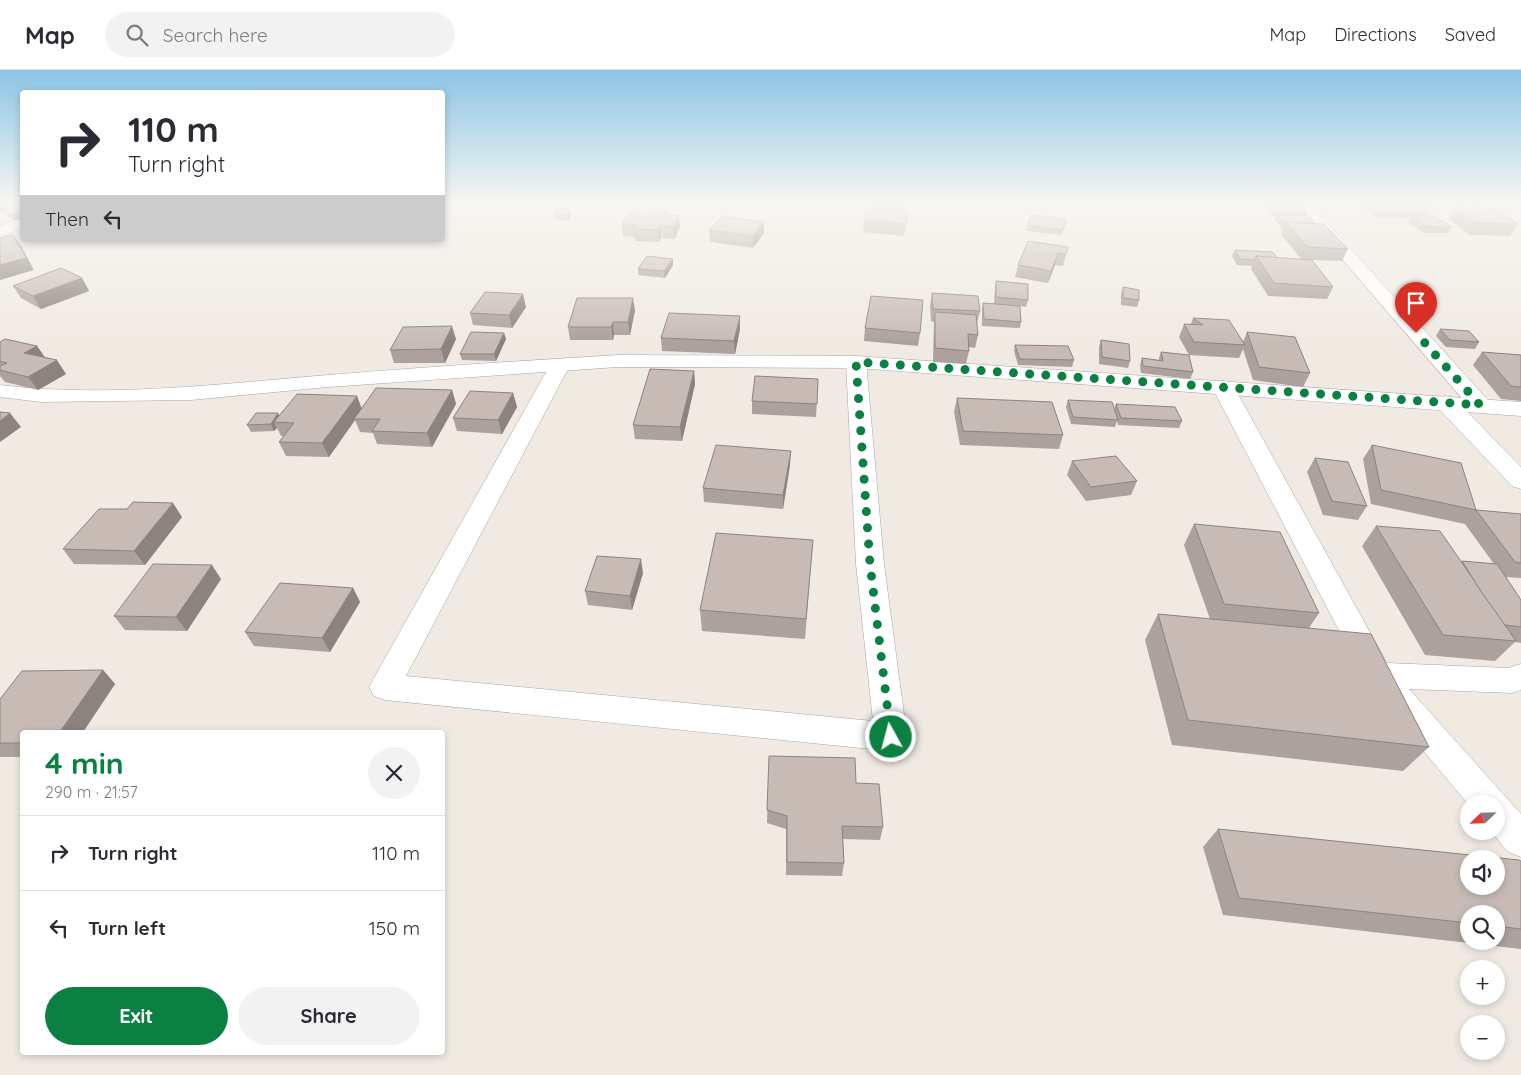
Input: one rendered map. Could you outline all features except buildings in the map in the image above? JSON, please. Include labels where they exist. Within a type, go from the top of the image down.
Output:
[{"type":"street","points":[[1342,249],[1480,405]]},
{"type":"street","points":[[0,391],[41,396],[192,394],[328,381],[618,361],[856,362],[1521,409]]},
{"type":"street","points":[[560,365],[385,687],[891,737],[870,564],[856,362]]},
{"type":"street","points":[[1224,387],[1378,675],[1482,795]]},
{"type":"street","points":[[1446,403],[1521,481]]},
{"type":"street","points":[[1378,675],[1512,681],[1521,676]]},
{"type":"street","points":[[1505,821],[1521,840]]},
{"type":"route","points":[[891,737],[870,564],[856,362],[1480,405],[1416,333]]}]
